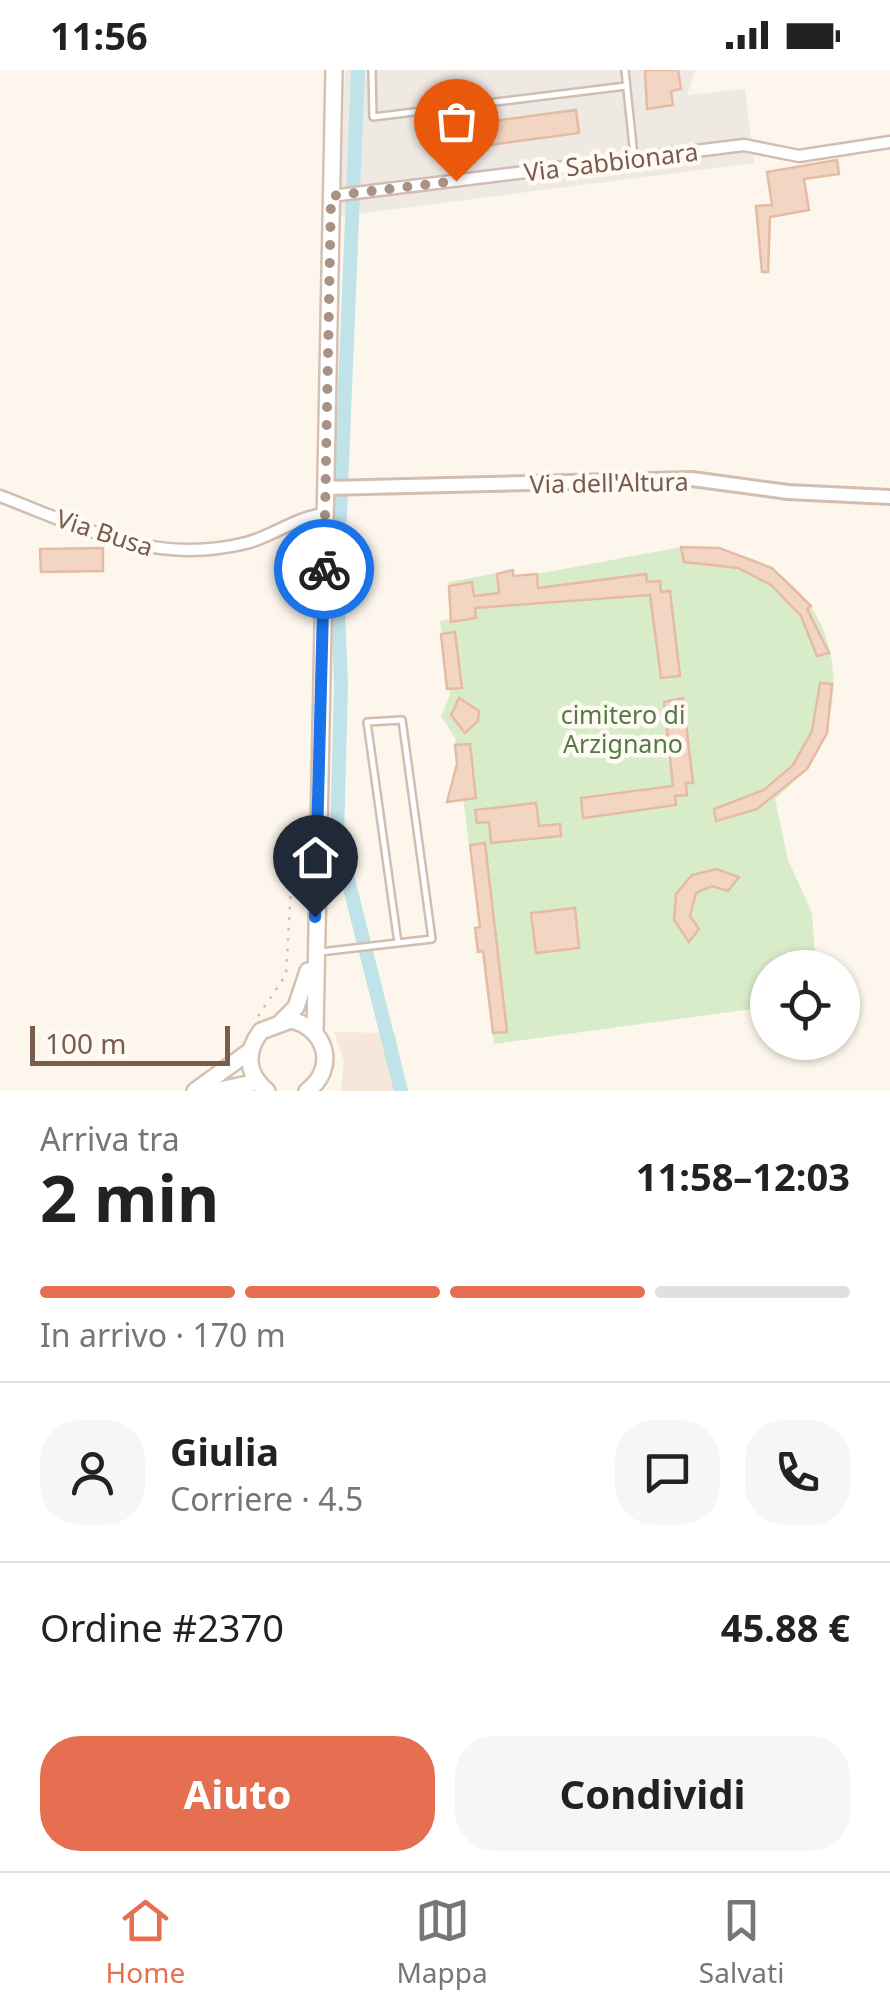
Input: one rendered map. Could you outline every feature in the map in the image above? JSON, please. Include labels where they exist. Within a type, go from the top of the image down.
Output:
[{"type":"main road","points":[[308,1091],[325,1066],[326,1054],[316,1032],[314,953],[334,70]]},
{"type":"main road","points":[[195,1091],[250,1051],[261,1031],[282,1021],[296,1006],[314,953]]},
{"type":"main road","points":[[282,1021],[300,1022],[316,1032]]},
{"type":"main road","points":[[215,1091],[262,1086],[250,1051]]},
{"type":"street","name":"Via Sabbionara","points":[[332,196],[744,145],[800,156],[890,142]]},
{"type":"street","name":"Via dell'Altura","points":[[326,488],[692,479],[788,492],[890,497]]},
{"type":"street","name":"Via Busa","points":[[0,496],[122,542],[174,552],[250,542],[305,516],[325,514]]},
{"type":"lane","points":[[372,70],[374,116],[626,86]]},
{"type":"lane","points":[[625,70],[634,158]]},
{"type":"lane","points":[[314,953],[374,946],[398,944],[432,940],[402,720],[368,722],[398,944]]},
{"type":"path","points":[[250,1028],[286,975],[292,868],[299,844]]},
{"type":"shaded area","points":[[345,70],[695,70],[687,95],[745,89],[754,163],[340,216]]},
{"type":"shaded area","points":[[334,1032],[395,1033],[407,1091],[341,1091],[344,1061]]},
{"type":"green space","name":"cimitero di Arzignano","points":[[681,547],[732,552],[774,570],[805,599],[826,636],[834,677],[828,719],[809,761],[775,799],[788,860],[812,913],[815,950],[750,950],[750,1009],[494,1044],[483,952],[478,952],[475,928],[480,927],[455,738],[441,716],[450,695],[440,621],[450,619],[449,582],[513,570],[514,576]]},
{"type":"building","points":[[645,70],[678,70],[681,89],[671,91],[673,105],[647,109]]},
{"type":"building","points":[[576,110],[579,133],[430,153],[426,130]]},
{"type":"building","points":[[837,160],[839,174],[804,179],[809,210],[770,217],[768,272],[762,272],[756,206],[772,205],[767,172]]},
{"type":"building","points":[[681,547],[719,548],[772,568],[811,606],[807,609],[829,653],[817,656],[801,616],[771,585],[738,568],[684,562]]},
{"type":"building","points":[[103,548],[103,571],[41,572],[40,549]]},
{"type":"building","points":[[513,570],[513,576],[537,574],[538,588],[646,574],[647,582],[660,581],[661,592],[670,591],[680,676],[661,678],[650,595],[475,608],[476,618],[451,622],[449,586],[472,582],[474,596],[499,593],[497,574]]},
{"type":"building","points":[[455,632],[462,688],[447,689],[441,634]]},
{"type":"building","points":[[820,683],[832,684],[827,733],[807,769],[757,809],[716,821],[714,809],[764,790],[793,765],[812,731]]},
{"type":"building","points":[[459,698],[479,711],[478,721],[465,733],[451,715]]},
{"type":"building","points":[[683,698],[693,783],[686,783],[687,795],[675,796],[676,805],[583,818],[581,798],[673,786],[664,702]]},
{"type":"building","points":[[470,744],[476,798],[447,802],[457,764],[455,745]]},
{"type":"building","points":[[536,803],[539,826],[560,824],[561,836],[491,843],[489,822],[477,823],[475,810]]},
{"type":"building","points":[[485,843],[507,1032],[493,1033],[483,951],[478,952],[475,928],[480,927],[470,845]]},
{"type":"building","points":[[716,869],[739,877],[728,891],[712,886],[696,893],[690,916],[699,929],[689,942],[674,920],[676,894],[692,875]]},
{"type":"building","points":[[575,908],[579,948],[536,953],[531,913]]},
{"type":"waterway","points":[[358,70],[337,586],[341,685],[337,836],[401,1091]]},
{"type":"way so far","points":[[324,569],[331,196],[456,181]]},
{"type":"route","points":[[315,917],[324,569]]}]
